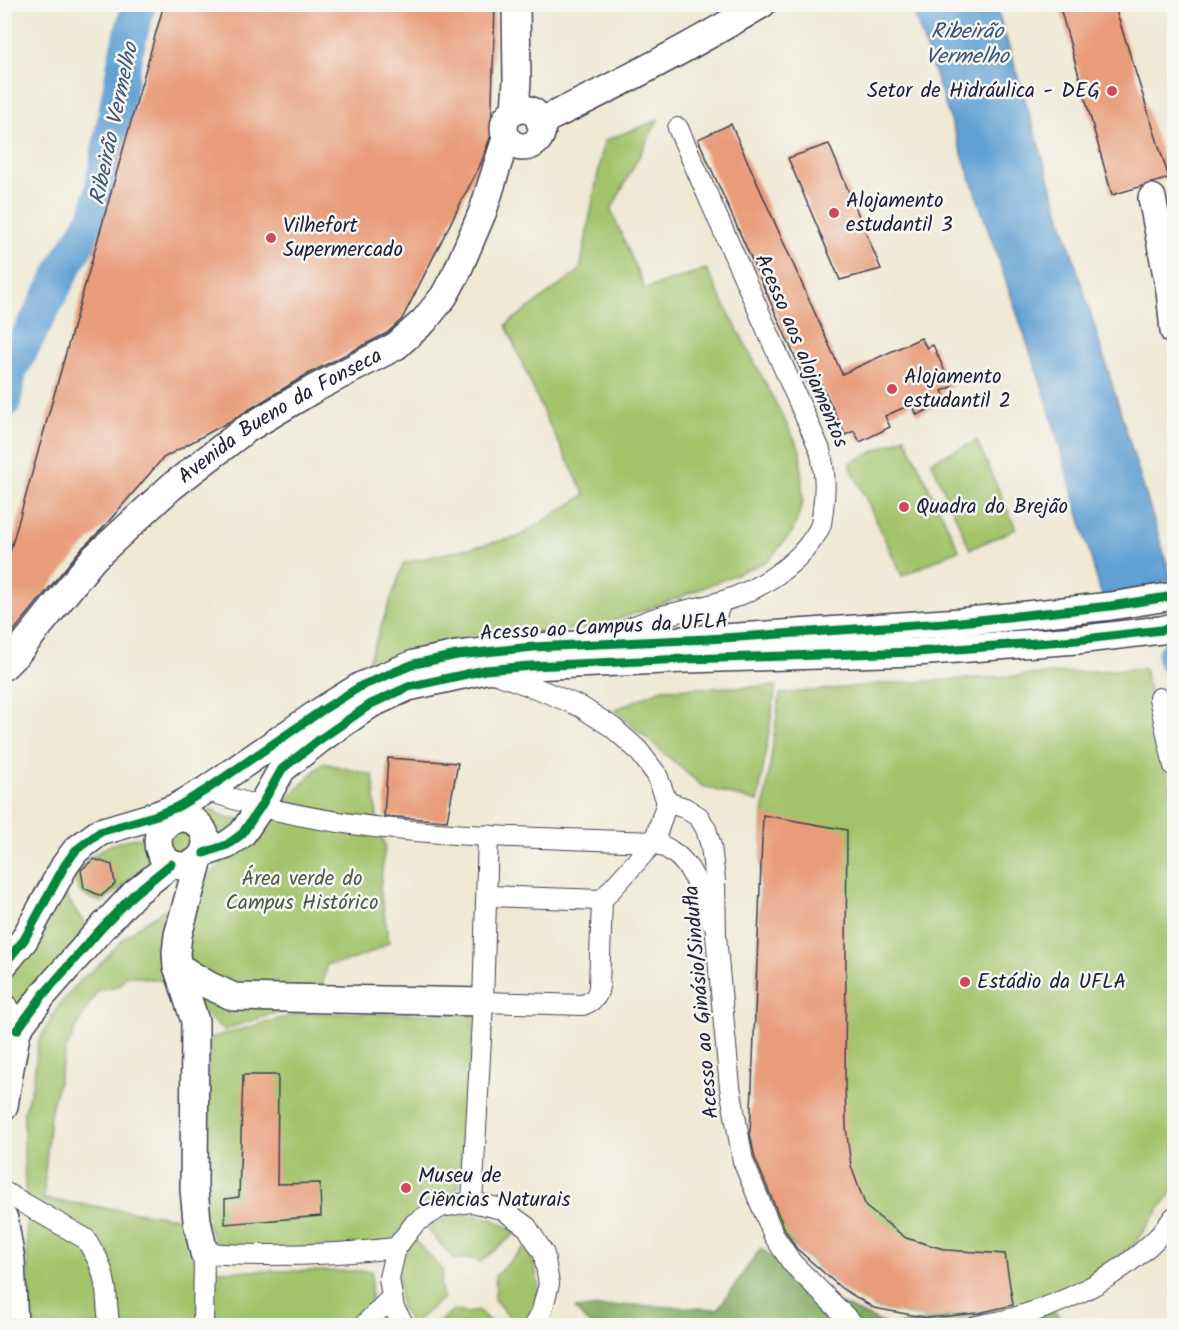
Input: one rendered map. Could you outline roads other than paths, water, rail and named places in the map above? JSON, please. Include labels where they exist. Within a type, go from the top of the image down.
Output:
[{"type":"street","points":[[515,111],[518,81],[516,4]]},
{"type":"street","points":[[540,122],[593,97],[718,31],[762,4]]},
{"type":"street","points":[[515,111],[533,113],[540,122],[541,134],[534,144],[516,146],[506,138],[504,126],[515,111]]},
{"type":"street","name":"Acesso aos alojamentos","points":[[600,643],[622,631],[661,616],[721,602],[781,573],[803,551],[821,525],[825,472],[820,450],[678,128]]},
{"type":"street","name":"Avenida Bueno da Fonseca","points":[[4,666],[18,652],[93,559],[171,487],[245,430],[312,390],[396,346],[424,321],[444,296],[457,272],[483,211],[506,138]]},
{"type":"street","points":[[1152,198],[1170,291],[1174,331]]},
{"type":"street","name":"Acesso ao Campus da UFLA","points":[[4,964],[24,940],[47,895],[76,850],[100,832],[157,815],[176,813],[321,711],[361,686],[414,664],[457,655],[533,647],[708,639],[960,622],[1111,606],[1174,596]]},
{"type":"street","points":[[708,639],[721,602]]},
{"type":"street","name":"Acesso ao Campus da UFLA","points":[[201,856],[242,834],[282,770],[319,740],[371,704],[408,687],[485,670],[531,666],[916,652],[1077,640],[1174,627]]},
{"type":"street","points":[[177,966],[208,985],[234,997],[583,1005],[596,998],[599,986],[602,900],[654,842],[667,802],[657,775],[638,750],[612,728],[581,707],[485,670]]},
{"type":"street","points":[[1159,698],[1174,766]]},
{"type":"street","points":[[206,790],[261,806],[353,824],[488,835],[654,842],[672,851],[684,862],[701,894],[716,936]]},
{"type":"street","name":"Acesso ao Ginásio/Sindufla","points":[[667,802],[685,808],[699,817],[706,829],[711,846],[716,880],[716,936],[730,1087],[743,1161],[774,1236],[792,1263],[855,1326]]},
{"type":"street","points":[[201,856],[191,865],[181,867],[171,864],[162,856],[158,846],[159,834],[176,813],[200,827],[205,835],[206,844],[178,935],[176,952],[177,966],[195,1021],[194,1189],[197,1221],[204,1253],[203,1326]]},
{"type":"street","points":[[472,1202],[483,1002],[488,835]]},
{"type":"street","points":[[4,1106],[17,1030],[43,995],[99,931],[134,894],[171,864]]},
{"type":"street","points":[[487,896],[602,900]]},
{"type":"street","points":[[195,1021],[234,997]]},
{"type":"street","points":[[4,1006],[17,1030]]},
{"type":"street","points":[[4,1192],[86,1239],[103,1274],[109,1326]]},
{"type":"street","points":[[405,1326],[394,1309],[389,1278],[396,1248],[415,1223],[441,1207],[472,1202],[502,1209],[528,1227],[544,1254],[549,1284],[542,1314],[533,1326]]},
{"type":"street","points":[[977,1326],[1012,1319],[1054,1304],[1086,1289],[1127,1264],[1157,1238],[1174,1217]]},
{"type":"street","points":[[6,1233],[11,1260],[14,1326]]},
{"type":"street","points":[[204,1253],[260,1256],[351,1253],[396,1248]]},
{"type":"street","points":[[363,1326],[392,1297]]},
{"type":"water","name":"Ribeirão Vermelho","points":[[911,5],[996,5],[1172,580],[1102,597],[1045,395]]},
{"type":"waterway","name":"Ribeirão Vermelho","points":[[4,402],[10,371],[70,257],[97,214],[126,52],[139,4]]},
{"type":"place","name":"Setor de Hidráulica - DEG","points":[[1112,91]]},
{"type":"place","name":"Alojamento estudantil 3","points":[[834,213]]},
{"type":"place","name":"Vilhefort Supermercado","points":[[271,238]]},
{"type":"place","name":"Alojamento estudantil 2","points":[[892,389]]},
{"type":"place","name":"Quadra do Brejão","points":[[904,507]]},
{"type":"place","name":"Estádio da UFLA","points":[[965,982]]},
{"type":"place","name":"Museu de Ciências Naturais","points":[[406,1188]]},
{"type":"park label","name":"Área verde do Campus Histórico","points":[[302,891]]}]
